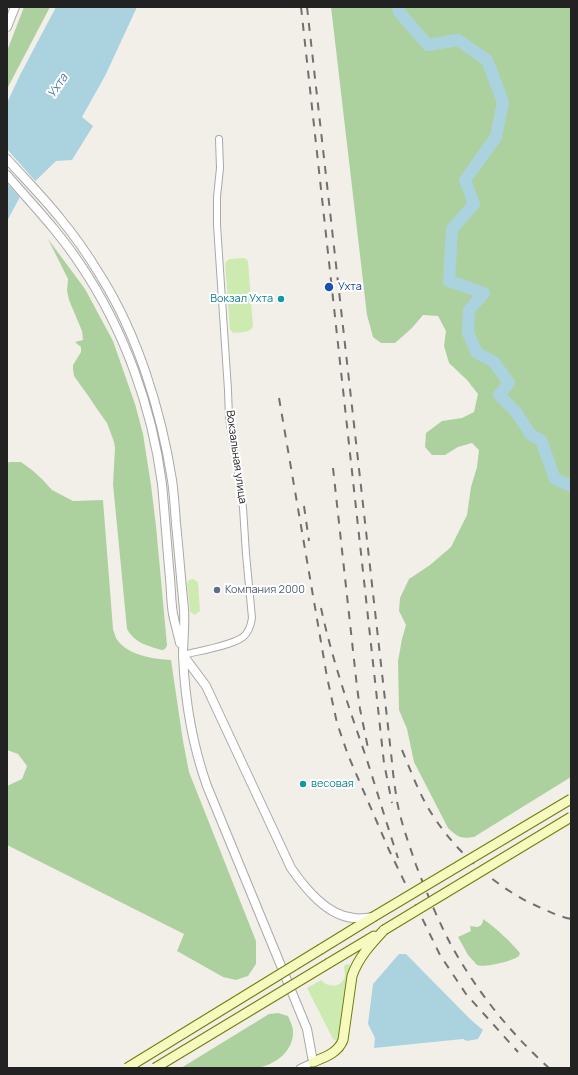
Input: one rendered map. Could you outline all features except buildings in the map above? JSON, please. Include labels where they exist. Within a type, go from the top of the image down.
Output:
[{"type":"main road","points":[[127,1068],[373,917],[571,799]]},
{"type":"main road","points":[[155,1068],[571,817]]},
{"type":"main road","points":[[313,1062],[333,1053],[339,1048],[343,1040],[354,970],[365,951],[384,930]]},
{"type":"street","points":[[7,27],[15,7]]},
{"type":"street","name":"Вокзальная улица","points":[[183,654],[216,647],[243,637],[252,624],[243,508],[228,418],[228,390],[219,270],[220,256],[217,211],[220,168],[219,139]]},
{"type":"street","points":[[7,159],[59,217],[88,256],[114,299],[134,343],[151,388],[163,434],[172,482],[184,614],[183,654],[185,688],[188,713],[198,760],[217,811],[307,1029],[313,1062],[300,1068]]},
{"type":"street","points":[[7,175],[50,224],[80,264],[105,305],[125,348],[141,392],[153,437],[162,484],[173,613],[183,654],[206,686],[291,868],[296,875],[311,893],[331,909],[356,919],[373,917]]},
{"type":"green space","points":[[24,7],[50,7],[7,89],[7,51]]},
{"type":"green space","points":[[331,7],[571,7],[571,777],[474,837],[460,837],[448,828],[414,762],[407,729],[399,710],[398,661],[406,625],[399,611],[400,598],[409,579],[430,565],[451,547],[467,515],[471,487],[477,467],[479,450],[472,443],[458,447],[445,455],[432,455],[425,447],[426,433],[442,421],[462,418],[474,412],[478,394],[467,380],[449,363],[444,346],[446,331],[438,316],[423,315],[412,328],[395,343],[381,343],[373,337],[367,315]]},
{"type":"green space","points":[[48,239],[85,289],[113,341],[135,404],[143,434],[156,526],[167,645],[163,650],[141,643],[130,634],[127,629],[113,484],[114,442],[107,423],[74,376],[73,365],[81,352],[81,347],[75,342],[83,340],[82,331],[69,300],[67,291],[68,279]]},
{"type":"green space","points":[[244,258],[248,261],[253,326],[248,331],[233,333],[230,329],[225,263],[229,259]]},
{"type":"green space","points":[[9,462],[21,462],[42,479],[52,490],[73,501],[103,500],[113,629],[120,644],[133,652],[156,659],[171,660],[189,772],[256,941],[256,964],[248,976],[236,980],[223,977],[177,951],[184,934],[7,845],[7,786],[22,779],[27,766],[18,754],[7,750],[7,464]]},
{"type":"green space","points":[[193,579],[198,582],[200,611],[195,615],[190,612],[187,583],[189,580]]},
{"type":"green space","points":[[483,919],[512,944],[520,953],[519,956],[499,964],[486,966],[477,965],[468,955],[458,937],[471,931],[470,926],[478,927],[482,923]]},
{"type":"green space","points":[[347,964],[351,965],[352,967],[341,1039],[338,1041],[333,1039],[307,988],[321,980],[327,984],[334,986],[338,985],[345,976],[344,966]]},
{"type":"green space","points":[[278,1013],[288,1016],[292,1025],[292,1038],[287,1051],[270,1064],[257,1068],[181,1068],[269,1014]]},
{"type":"water","points":[[56,7],[137,7],[105,76],[82,117],[93,126],[72,160],[56,161],[21,195],[7,221],[7,103]]},
{"type":"water","points":[[399,954],[406,954],[470,1019],[483,1030],[478,1039],[467,1041],[463,1039],[374,1048],[375,1038],[368,1024],[373,984]]},
{"type":"pier","points":[[7,149],[37,183],[21,199],[7,183]]},
{"type":"waterway","points":[[398,7],[399,12],[428,45],[458,40],[487,60],[503,102],[496,137],[465,180],[474,204],[452,229],[449,281],[484,293],[469,310],[468,333],[477,353],[494,362],[509,383],[499,395],[516,412],[531,435],[541,440],[555,479],[571,486]]},
{"type":"railway","points":[[301,7],[384,763],[392,803]]},
{"type":"railway","points":[[307,7],[397,801],[416,865],[450,943],[482,994],[494,1010],[549,1068]]},
{"type":"railway","points":[[279,398],[327,677],[337,723],[348,755],[389,850],[440,955],[466,994],[518,1052]]},
{"type":"railway","points":[[333,468],[357,687],[368,748]]},
{"type":"railway","points":[[304,506],[309,541]]},
{"type":"railway","points":[[321,608],[341,683],[398,858]]},
{"type":"railway","points":[[402,750],[427,806],[436,821],[458,848],[484,873],[513,893],[549,912],[571,919]]},
{"type":"place","name":"Ухта","points":[[329,287]]},
{"type":"place","name":"Вокзал Ухта","points":[[281,299]]},
{"type":"place","name":"Компания 2000","points":[[217,590]]},
{"type":"place","name":"весовая","points":[[303,784]]}]
